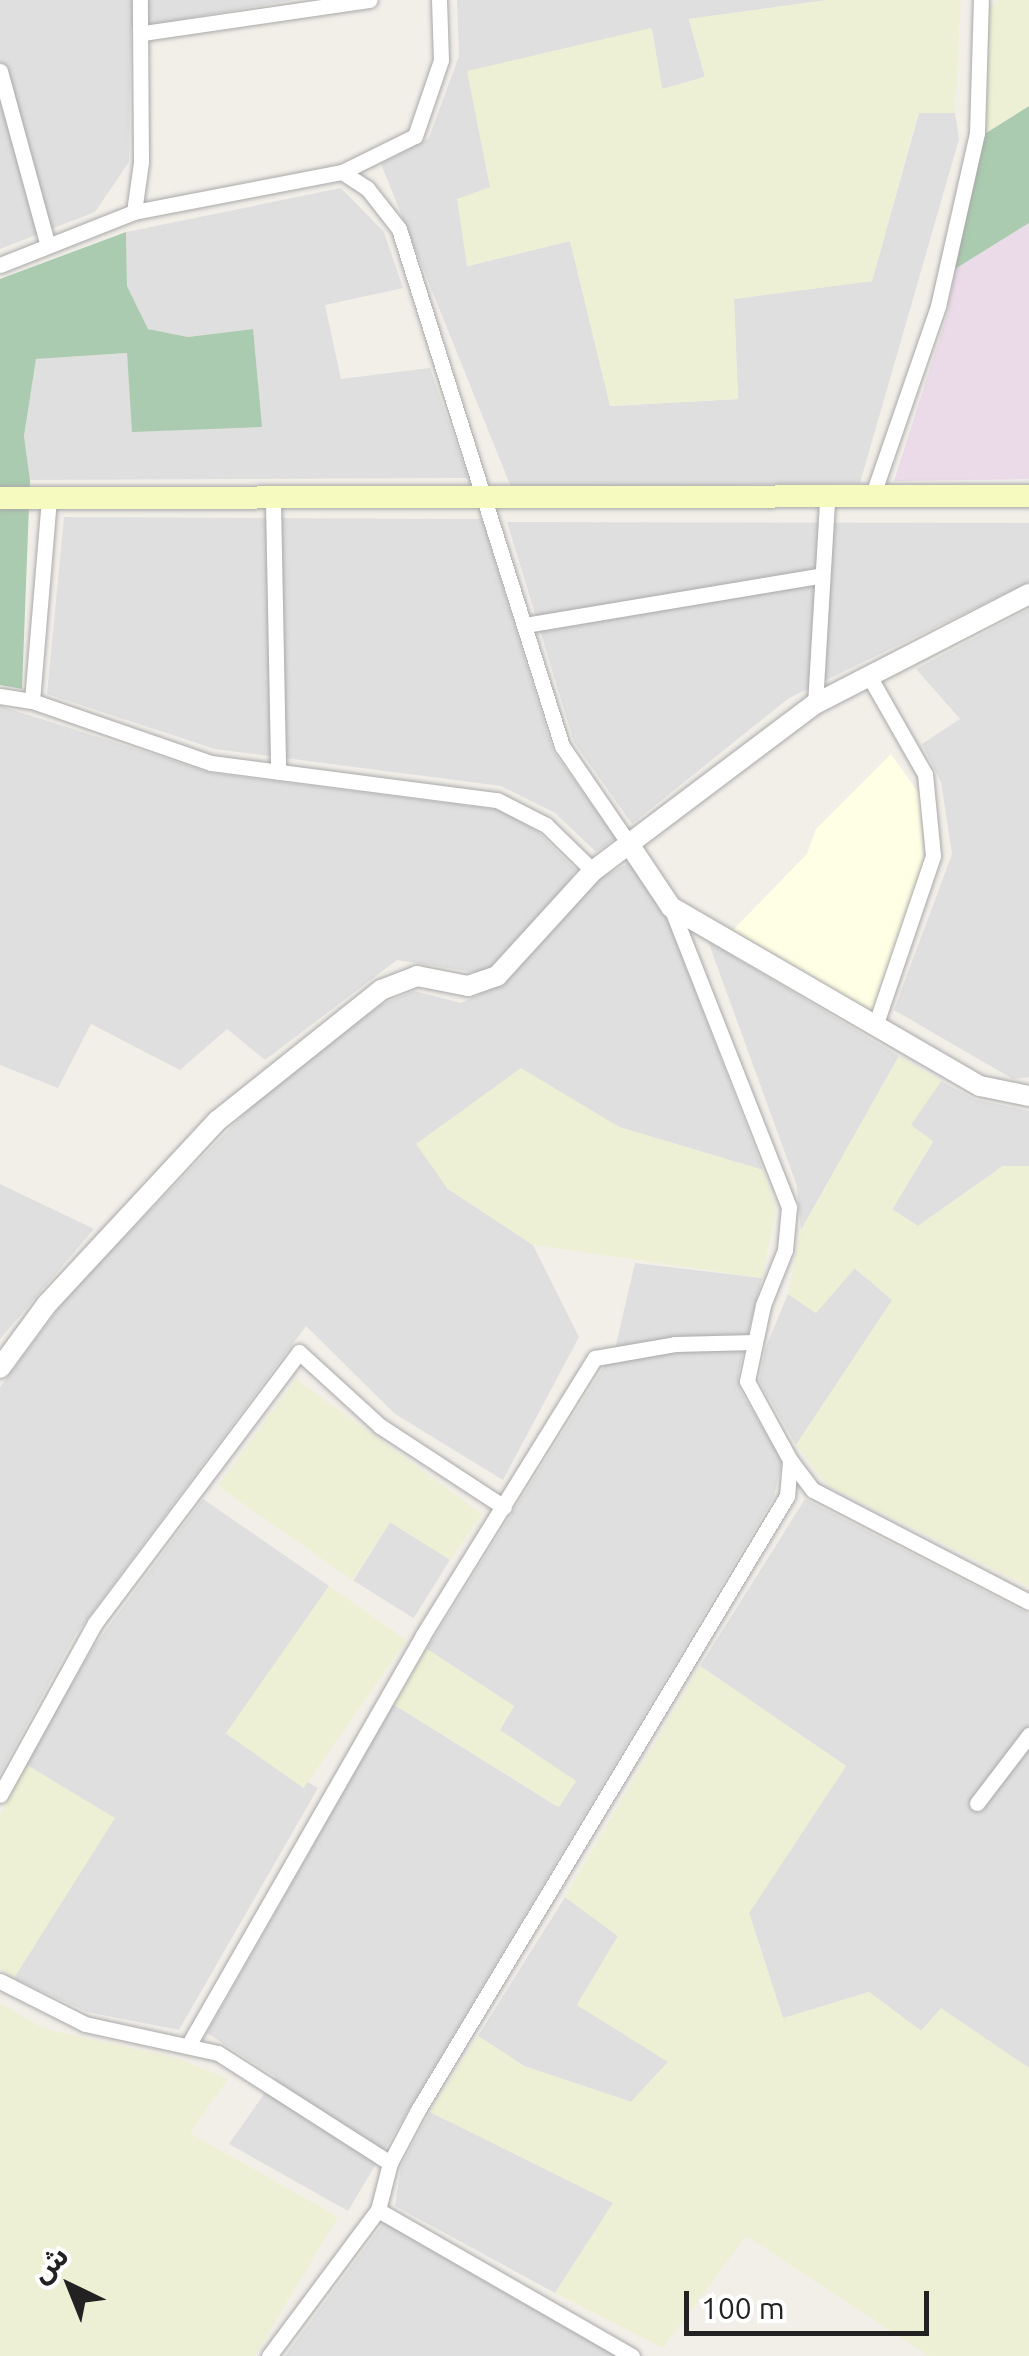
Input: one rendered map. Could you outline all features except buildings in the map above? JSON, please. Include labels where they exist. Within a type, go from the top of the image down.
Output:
[{"type":"main road","points":[[0,498],[273,502],[1029,496]]},
{"type":"street","points":[[134,212],[142,162],[140,0]]},
{"type":"street","points":[[143,34],[370,0]]},
{"type":"street","points":[[0,265],[134,212],[342,172],[415,136],[440,60],[439,0]]},
{"type":"street","points":[[872,497],[938,306],[977,133],[981,0]]},
{"type":"street","points":[[0,70],[48,246]]},
{"type":"street","points":[[342,172],[367,188],[399,229],[562,746],[672,907],[789,1207],[785,1250],[746,1380],[790,1460],[814,1490],[1029,1602]]},
{"type":"street","points":[[32,701],[48,498]]},
{"type":"street","points":[[815,704],[818,576],[827,499]]},
{"type":"street","points":[[273,502],[278,772]]},
{"type":"street","points":[[525,625],[818,576]]},
{"type":"street","points":[[0,1368],[78,1269],[254,1088],[398,980],[417,976],[468,986],[497,976],[593,871],[815,704],[1029,594]]},
{"type":"street","points":[[869,676],[924,774],[934,856],[876,1023]]},
{"type":"street","points":[[0,696],[32,701],[211,763],[497,800],[546,825],[593,871]]},
{"type":"street","points":[[672,907],[980,1086],[1029,1096]]},
{"type":"street","points":[[189,2044],[412,1652],[596,1358],[676,1344],[755,1342]]},
{"type":"street","points":[[0,1795],[95,1624],[299,1352],[380,1426],[504,1507]]},
{"type":"street","points":[[269,2356],[378,2210],[390,2163],[545,1906],[570,1849],[787,1496],[790,1460]]},
{"type":"street","points":[[977,1803],[1029,1735]]},
{"type":"street","points":[[0,1981],[86,2024],[189,2044],[257,2074],[390,2163]]},
{"type":"street","points":[[378,2210],[632,2356]]},
{"type":"shaded area","points":[[0,0],[293,0],[131,28],[129,162],[95,212],[0,249]]},
{"type":"shaded area","points":[[457,0],[828,0],[689,19],[705,77],[662,89],[652,29],[490,188],[468,266],[570,241],[611,406],[738,399],[734,299],[872,281],[919,113],[955,113],[959,139],[860,483],[511,487],[381,164],[429,138],[459,56]]},
{"type":"shaded area","points":[[828,0],[961,0],[955,113],[918,113],[872,281],[734,299],[738,399],[610,406],[570,241],[467,266],[457,199],[490,187],[467,71],[651,28],[662,89],[705,77],[689,19]]},
{"type":"shaded area","points":[[999,0],[1029,0],[1029,106],[983,135],[987,9]]},
{"type":"shaded area","points":[[1029,106],[1029,223],[955,269],[983,135]]},
{"type":"shaded area","points":[[341,188],[384,232],[403,288],[325,305],[341,379],[430,368],[468,478],[30,480],[24,436],[36,359],[127,353],[133,432],[253,329],[188,337],[148,329],[127,286],[126,232]]},
{"type":"shaded area","points":[[1029,223],[1029,479],[894,481],[948,312],[955,269]]},
{"type":"shaded area","points":[[126,232],[127,286],[148,329],[188,337],[253,329],[262,427],[132,432],[127,353],[36,359],[24,436],[30,480],[22,689],[0,685],[0,279]]},
{"type":"shaded area","points":[[64,517],[482,519],[553,751],[616,838],[596,852],[555,813],[501,786],[215,749],[47,694]]},
{"type":"shaded area","points":[[507,522],[1029,523],[1029,582],[789,698],[632,824],[574,742]]},
{"type":"shaded area","points":[[1029,609],[1029,1077],[1013,1079],[894,1010],[952,854],[941,782],[922,744],[960,719],[916,669]]},
{"type":"shaded area","points":[[0,706],[212,773],[501,810],[539,833],[576,870],[554,905],[485,974],[397,960],[265,1060],[227,1029],[180,1070],[91,1024],[58,1088],[0,1065]]},
{"type":"shaded area","points":[[891,754],[920,795],[923,863],[875,1013],[733,930],[807,854],[816,829]]},
{"type":"shaded area","points":[[629,863],[664,909],[763,1170],[619,1127],[521,1069],[417,1144],[448,1189],[533,1245],[579,1337],[503,1480],[395,1414],[306,1326],[76,1634],[0,1774],[0,1387],[70,1293],[281,1076],[382,1004],[414,991],[461,1003],[502,984],[596,880]]},
{"type":"shaded area","points":[[708,941],[899,1056],[801,1230],[797,1186]]},
{"type":"shaded area","points":[[899,1056],[941,1081],[911,1125],[933,1141],[892,1210],[918,1226],[1003,1166],[1029,1166],[1029,1587],[827,1485],[796,1445],[892,1300],[855,1268],[816,1313],[788,1294],[801,1230]]},
{"type":"shaded area","points":[[521,1068],[619,1127],[763,1170],[776,1209],[762,1278],[533,1245],[448,1189],[416,1144]]},
{"type":"shaded area","points":[[941,1081],[974,1099],[1029,1111],[1029,1166],[1003,1166],[918,1226],[892,1209],[933,1142],[910,1125]]},
{"type":"shaded area","points":[[0,1184],[94,1229],[0,1339]]},
{"type":"shaded area","points":[[635,1263],[762,1278],[738,1374],[740,1390],[782,1461],[774,1497],[348,2211],[229,2144],[276,2077],[207,2033],[393,1704],[558,1807],[500,1730],[514,1706],[427,1649],[615,1349]]},
{"type":"shaded area","points":[[854,1268],[893,1300],[796,1445],[759,1381],[765,1349],[788,1294],[816,1313]]},
{"type":"shaded area","points":[[296,1379],[482,1514],[450,1560],[390,1522],[352,1580],[218,1486]]},
{"type":"shaded area","points":[[203,1499],[329,1586],[231,1737],[318,1788],[179,2030],[87,2012],[14,1978],[114,1818],[25,1764],[94,1646]]},
{"type":"shaded area","points":[[805,1499],[1029,1614],[1029,2068],[941,2009],[921,2031],[869,1992],[783,2019],[749,1913],[846,1766],[700,1666]]},
{"type":"shaded area","points":[[390,1522],[450,1560],[414,1618],[353,1581]]},
{"type":"shaded area","points":[[329,1586],[407,1640],[304,1788],[226,1733]]},
{"type":"shaded area","points":[[427,1649],[514,1706],[500,1730],[576,1781],[559,1807],[393,1704]]},
{"type":"shaded area","points":[[700,1666],[846,1766],[749,1913],[783,2018],[869,1992],[921,2031],[941,2008],[1029,2068],[1029,2356],[929,2356],[746,2236],[663,2348],[555,2293],[613,2203],[430,2112],[478,2036],[524,2066],[631,2102],[668,2062],[577,2005],[618,1936],[565,1897]]},
{"type":"shaded area","points":[[25,1764],[115,1818],[14,1978],[0,1969],[0,1816]]},
{"type":"shaded area","points":[[565,1897],[618,1936],[577,2005],[669,2061],[631,2102],[524,2066],[478,2036]]},
{"type":"shaded area","points":[[0,2003],[44,2029],[177,2058],[228,2079],[190,2133],[338,2217],[255,2356],[0,2356]]},
{"type":"shaded area","points":[[430,2112],[614,2203],[555,2293],[395,2206],[401,2166]]},
{"type":"shaded area","points":[[385,2221],[616,2356],[285,2356]]}]
